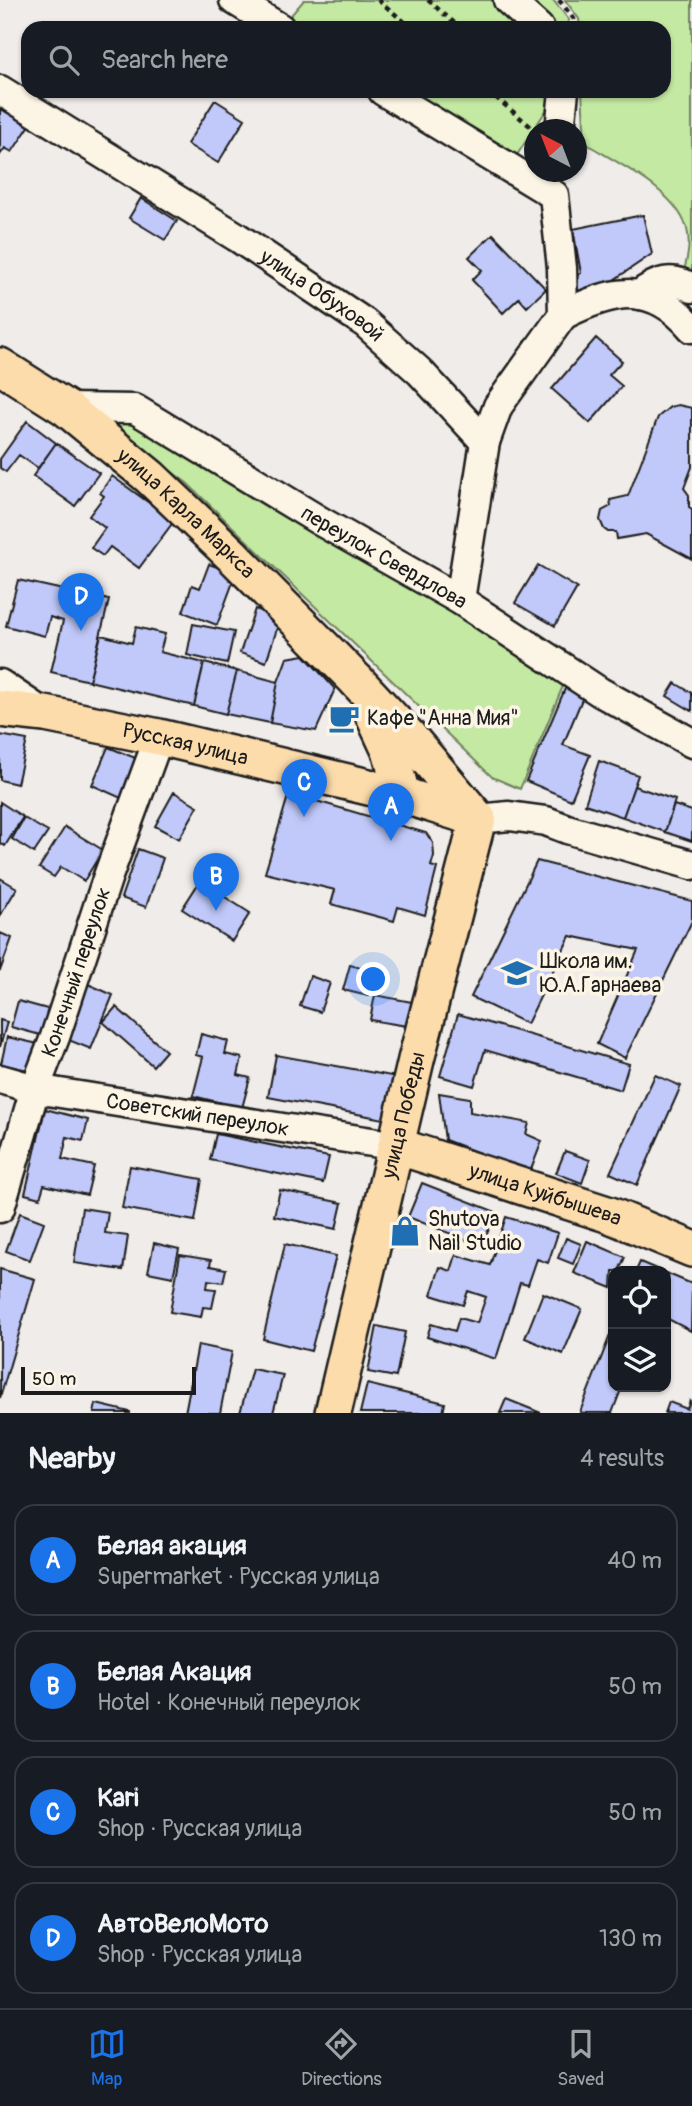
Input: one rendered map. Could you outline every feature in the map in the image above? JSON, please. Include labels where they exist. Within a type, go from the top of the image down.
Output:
[{"type":"main road","name":"улица Карла Маркса","points":[[0,366],[66,408],[150,477],[355,679],[409,737],[478,819]]},
{"type":"main road","name":"улица Карла Маркса","points":[[355,679],[391,753],[402,794]]},
{"type":"main road","points":[[339,781],[365,759],[370,736],[355,679]]},
{"type":"main road","name":"Русская улица","points":[[0,709],[45,714],[159,737],[402,794],[478,819]]},
{"type":"main road","name":"улица Победы","points":[[333,1413],[416,1060],[478,819]]},
{"type":"main road","name":"улица Куйбышева","points":[[394,1154],[610,1215],[692,1249]]},
{"type":"street","points":[[234,0],[268,21]]},
{"type":"street","points":[[509,0],[532,21]]},
{"type":"street","name":"улица Обуховой","points":[[0,90],[237,237],[365,323],[421,372],[485,442]]},
{"type":"street","points":[[396,98],[555,183],[563,316]]},
{"type":"street","points":[[561,119],[563,98]]},
{"type":"street","points":[[639,295],[664,280],[678,281],[692,288]]},
{"type":"street","points":[[460,600],[485,442],[498,406],[563,316],[596,299],[629,292],[661,301],[692,328]]},
{"type":"street","name":"переулок Свердлова","points":[[66,408],[135,409],[320,521],[460,600],[600,692],[692,743]]},
{"type":"street","points":[[0,684],[45,714]]},
{"type":"street","name":"Конечный переулок","points":[[0,1208],[34,1089],[55,1037],[107,879],[159,737]]},
{"type":"street","name":"Русская улица","points":[[478,819],[509,816],[546,821],[567,830],[692,865]]},
{"type":"street","name":"Советский переулок","points":[[0,1079],[34,1089],[394,1154]]},
{"type":"path","points":[[378,0],[404,21]]},
{"type":"path","points":[[428,0],[448,21]]},
{"type":"path","points":[[559,0],[574,21]]},
{"type":"path","points":[[496,98],[524,122]]},
{"type":"green space","points":[[304,0],[493,0],[516,21],[286,21]]},
{"type":"green space","points":[[526,0],[553,0],[569,20],[548,21]]},
{"type":"green space","points":[[565,0],[692,0],[692,278],[684,271],[688,234],[674,205],[646,181],[587,144],[587,119],[584,119],[582,98],[671,98],[671,21],[579,21]]},
{"type":"green space","points":[[411,98],[551,98],[541,119],[524,119],[524,144],[513,161]]},
{"type":"green space","points":[[127,413],[568,674],[520,789],[492,777],[187,483],[105,422]]},
{"type":"building","points":[[215,100],[245,119],[218,163],[187,144]]},
{"type":"building","points":[[3,104],[32,122],[12,152],[5,148],[0,155],[0,109]]},
{"type":"building","points":[[141,198],[177,221],[165,240],[129,218]]},
{"type":"building","points":[[643,215],[652,254],[596,292],[577,296],[569,281],[581,273],[573,229]]},
{"type":"building","points":[[493,234],[546,289],[527,307],[519,298],[503,313],[472,280],[482,270],[469,257]]},
{"type":"building","points":[[596,338],[622,361],[609,375],[622,386],[590,423],[552,389]]},
{"type":"building","points":[[678,405],[692,408],[692,467],[684,488],[689,495],[689,507],[692,509],[692,559],[646,534],[617,539],[616,532],[604,529],[600,520],[602,511],[611,506],[610,500],[628,496],[658,417],[670,407]]},
{"type":"building","points":[[27,421],[56,443],[38,468],[19,455],[6,472],[0,468],[0,459]]},
{"type":"building","points":[[56,443],[99,473],[75,506],[33,476]]},
{"type":"building","points":[[112,476],[174,521],[139,568],[110,547],[103,556],[91,548],[105,528],[89,516],[104,496],[100,493]]},
{"type":"building","points":[[209,564],[236,574],[217,625],[183,612],[192,585],[200,588]]},
{"type":"building","points":[[538,565],[577,588],[555,626],[515,603]]},
{"type":"building","points":[[18,580],[109,600],[89,681],[51,672],[63,621],[50,617],[45,636],[6,626]]},
{"type":"building","points":[[255,609],[281,617],[266,662],[240,653]]},
{"type":"building","points":[[193,624],[234,632],[227,664],[187,655]]},
{"type":"building","points":[[136,627],[165,634],[160,652],[204,663],[194,706],[89,681],[101,635],[132,643]]},
{"type":"building","points":[[304,655],[335,689],[316,731],[270,723],[278,682],[287,658]]},
{"type":"building","points":[[204,663],[237,671],[226,714],[194,706]]},
{"type":"building","points":[[237,671],[278,682],[270,723],[226,714]]},
{"type":"building","points":[[675,683],[692,693],[692,711],[667,696]]},
{"type":"building","points":[[567,684],[585,692],[563,745],[590,755],[571,800],[526,781]]},
{"type":"building","points":[[0,735],[27,740],[17,784],[0,780]]},
{"type":"building","points":[[108,747],[138,759],[121,798],[92,785]]},
{"type":"building","points":[[599,761],[638,775],[623,817],[585,804]]},
{"type":"building","points":[[634,786],[675,800],[665,832],[623,817]]},
{"type":"building","points":[[174,792],[198,806],[179,839],[155,826]]},
{"type":"building","points":[[289,793],[426,833],[433,843],[434,856],[431,866],[437,868],[425,915],[398,907],[394,921],[331,904],[335,890],[265,873]]},
{"type":"building","points":[[0,802],[23,817],[5,846],[0,843]]},
{"type":"building","points":[[674,805],[692,811],[692,841],[665,832]]},
{"type":"building","points":[[674,805],[692,811],[692,841],[665,832]]},
{"type":"building","points":[[24,818],[48,832],[34,853],[12,839]]},
{"type":"building","points":[[65,827],[103,850],[84,881],[61,867],[54,877],[39,868]]},
{"type":"building","points":[[138,849],[163,858],[146,907],[121,898]]},
{"type":"building","name":"Школа им. Ю.А.Гарнаева","points":[[537,861],[692,901],[692,921],[625,1058],[597,1044],[638,950],[570,936],[527,1024],[471,997]]},
{"type":"building","points":[[0,878],[17,888],[0,916]]},
{"type":"building","points":[[200,881],[250,913],[232,941],[182,909]]},
{"type":"building","points":[[0,933],[12,938],[0,971]]},
{"type":"building","points":[[350,965],[374,971],[368,996],[343,990]]},
{"type":"building","points":[[310,976],[330,983],[320,1012],[300,1006]]},
{"type":"building","points":[[88,984],[113,995],[91,1049],[66,1039]]},
{"type":"building","points":[[375,995],[412,1002],[407,1026],[370,1020]]},
{"type":"building","points":[[18,1001],[51,1010],[44,1036],[11,1027]]},
{"type":"building","points":[[116,1007],[166,1051],[153,1066],[103,1022]]},
{"type":"building","points":[[458,1014],[629,1064],[621,1090],[485,1050],[474,1086],[440,1076]]},
{"type":"building","points":[[0,1020],[7,1022],[0,1047]]},
{"type":"building","points":[[201,1034],[228,1041],[225,1054],[242,1058],[238,1075],[250,1078],[242,1108],[193,1096],[203,1057],[196,1055]]},
{"type":"building","points":[[7,1037],[43,1045],[37,1072],[1,1064]]},
{"type":"building","points":[[276,1055],[397,1077],[389,1120],[268,1097]]},
{"type":"building","points":[[655,1075],[681,1086],[637,1185],[610,1173]]},
{"type":"building","points":[[439,1093],[470,1098],[470,1112],[529,1123],[526,1134],[542,1141],[530,1172],[445,1140]]},
{"type":"building","points":[[45,1109],[88,1120],[83,1141],[67,1137],[62,1159],[94,1166],[87,1195],[44,1185],[40,1198],[25,1194]]},
{"type":"building","points":[[216,1134],[329,1157],[323,1183],[210,1160]]},
{"type":"building","points":[[565,1151],[590,1160],[582,1183],[556,1173]]},
{"type":"building","points":[[130,1166],[202,1179],[195,1221],[122,1208]]},
{"type":"building","points":[[422,1183],[496,1212],[482,1246],[408,1217]]},
{"type":"building","points":[[280,1190],[342,1203],[336,1229],[274,1216]]},
{"type":"building","points":[[82,1208],[108,1212],[105,1233],[128,1236],[123,1270],[74,1263]]},
{"type":"building","points":[[20,1213],[44,1222],[30,1260],[6,1251]]},
{"type":"building","points":[[506,1217],[558,1233],[548,1263],[537,1259],[528,1285],[520,1283],[496,1359],[427,1337],[431,1324],[455,1331],[459,1318],[477,1323],[486,1297],[468,1291],[463,1305],[431,1295],[440,1267],[451,1271],[456,1255],[490,1265]]},
{"type":"building","points":[[566,1238],[581,1244],[573,1264],[558,1258]]},
{"type":"building","points":[[587,1241],[625,1257],[621,1266],[608,1266],[608,1286],[574,1273]]},
{"type":"building","points":[[154,1243],[179,1249],[173,1277],[148,1272]]},
{"type":"building","points":[[285,1244],[336,1256],[311,1351],[263,1339]]},
{"type":"building","points":[[180,1255],[211,1260],[210,1266],[226,1269],[223,1282],[208,1280],[207,1288],[216,1289],[212,1308],[203,1307],[201,1317],[170,1312]]},
{"type":"building","points":[[0,1269],[35,1279],[0,1398]]},
{"type":"building","points":[[671,1275],[692,1284],[691,1331],[671,1321]]},
{"type":"building","points":[[543,1293],[582,1309],[563,1354],[525,1338]]},
{"type":"building","points":[[377,1326],[405,1332],[396,1377],[368,1372]]},
{"type":"building","points":[[608,1341],[608,1392],[620,1392],[612,1413],[580,1412]]},
{"type":"building","points":[[198,1345],[232,1352],[220,1413],[185,1413]]},
{"type":"building","points":[[252,1369],[283,1375],[273,1413],[240,1413]]},
{"type":"building","points":[[367,1384],[445,1403],[443,1413],[360,1413]]},
{"type":"building","points":[[506,1399],[541,1413],[500,1413]]},
{"type":"building","points":[[690,1400],[692,1413],[665,1413],[669,1402],[687,1409]]},
{"type":"building","points":[[96,1404],[130,1412],[130,1413],[94,1413]]},
{"type":"place","name":"АвтоВелоМото","points":[[81,631]]},
{"type":"place","name":"Кафе \"Анна Мия\"","points":[[344,718]]},
{"type":"place","name":"Kari","points":[[304,817]]},
{"type":"place","name":"Белая акация","points":[[391,841]]},
{"type":"place","name":"Белая Акация","points":[[216,911]]},
{"type":"place","name":"Школа им. Ю.А.Гарнаева","points":[[517,973]]},
{"type":"place","name":"Shutova Nail Studio","points":[[405,1231]]}]
